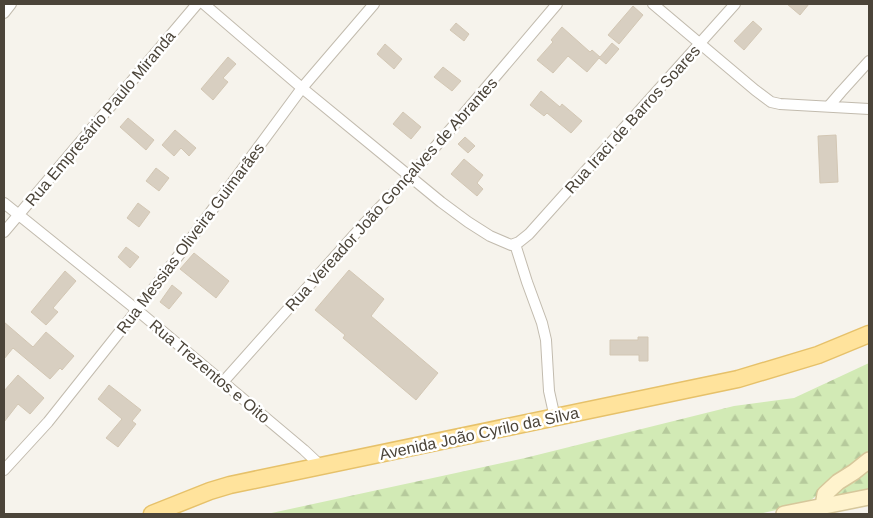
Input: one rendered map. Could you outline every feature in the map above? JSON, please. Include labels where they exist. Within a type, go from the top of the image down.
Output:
[{"type":"main road","name":"Avenida João Cyrilo da Silva","points":[[807,358],[869,325]]},
{"type":"main road","name":"Avenida João Cyrilo da Silva","points":[[152,514],[210,490],[230,485],[738,379],[818,356],[869,334]]},
{"type":"main road","points":[[824,506],[825,494],[838,482],[869,460]]},
{"type":"main road","points":[[784,514],[869,497]]},
{"type":"street","points":[[4,13],[11,4]]},
{"type":"street","name":"Rua Empresário Paulo Miranda","points":[[4,232],[197,4]]},
{"type":"street","points":[[204,4],[302,88],[468,222],[498,240],[511,245],[515,244],[546,340],[549,391],[555,418]]},
{"type":"street","name":"Rua Messias Oliveira Guimarães","points":[[4,470],[48,422],[137,310],[302,88],[374,4]]},
{"type":"street","name":"Rua Vereador João Gonçalves de Abrantes","points":[[223,382],[409,176],[557,4]]},
{"type":"street","points":[[653,4],[771,102],[869,109]]},
{"type":"street","name":"Rua Iraci de Barros Soares","points":[[515,244],[529,234],[734,4]]},
{"type":"street","points":[[829,106],[869,61]]},
{"type":"street","name":"Rua Trezentos e Oito","points":[[4,203],[137,310],[304,450],[320,466]]},
{"type":"green space","points":[[869,363],[869,456],[807,503],[759,514],[267,514],[525,458],[734,406],[794,398]]},
{"type":"green space","points":[[869,468],[869,492],[830,496]]},
{"type":"building","points":[[787,4],[809,4],[800,15]]},
{"type":"building","points":[[633,6],[643,15],[619,44],[608,35]]},
{"type":"building","points":[[753,21],[762,29],[744,50],[734,41]]},
{"type":"building","points":[[456,23],[469,34],[464,41],[450,30]]},
{"type":"building","points":[[562,27],[590,52],[592,50],[600,57],[612,43],[619,49],[606,64],[599,58],[587,72],[568,56],[553,73],[537,60],[553,42],[551,40]]},
{"type":"building","points":[[385,44],[402,59],[394,69],[377,54]]},
{"type":"building","points":[[228,57],[236,64],[223,78],[228,82],[213,100],[201,89]]},
{"type":"building","points":[[443,67],[461,81],[452,91],[434,77]]},
{"type":"building","points":[[541,91],[560,107],[562,104],[582,121],[571,133],[547,113],[544,116],[530,105]]},
{"type":"building","points":[[403,112],[421,127],[411,139],[393,124]]},
{"type":"building","points":[[128,118],[154,140],[146,150],[120,127]]},
{"type":"building","points":[[175,130],[196,148],[189,156],[181,148],[174,156],[162,145]]},
{"type":"building","points":[[836,135],[838,182],[820,183],[818,136]]},
{"type":"building","points":[[465,137],[475,146],[468,153],[458,144]]},
{"type":"building","points":[[464,159],[483,175],[477,183],[483,189],[477,196],[451,174]]},
{"type":"building","points":[[156,168],[169,178],[159,191],[146,181]]},
{"type":"building","points":[[138,203],[150,212],[139,227],[127,218]]},
{"type":"building","points":[[126,247],[139,257],[130,268],[118,257]]},
{"type":"building","points":[[194,253],[229,281],[216,298],[180,269]]},
{"type":"building","points":[[349,270],[384,299],[371,316],[438,373],[416,400],[343,338],[345,335],[315,310]]},
{"type":"building","points":[[65,271],[76,281],[53,308],[58,312],[46,325],[31,312]]},
{"type":"building","points":[[172,285],[182,293],[169,309],[160,302]]},
{"type":"building","points":[[4,322],[33,347],[46,332],[74,356],[62,370],[60,368],[50,379],[13,348],[4,359]]},
{"type":"building","points":[[638,337],[648,337],[648,361],[639,361],[639,355],[610,355],[610,340],[638,340]]},
{"type":"building","points":[[18,375],[44,398],[30,414],[18,404],[4,422],[4,391]]},
{"type":"building","points":[[109,385],[141,410],[132,421],[136,424],[118,447],[106,438],[122,419],[98,399]]}]
